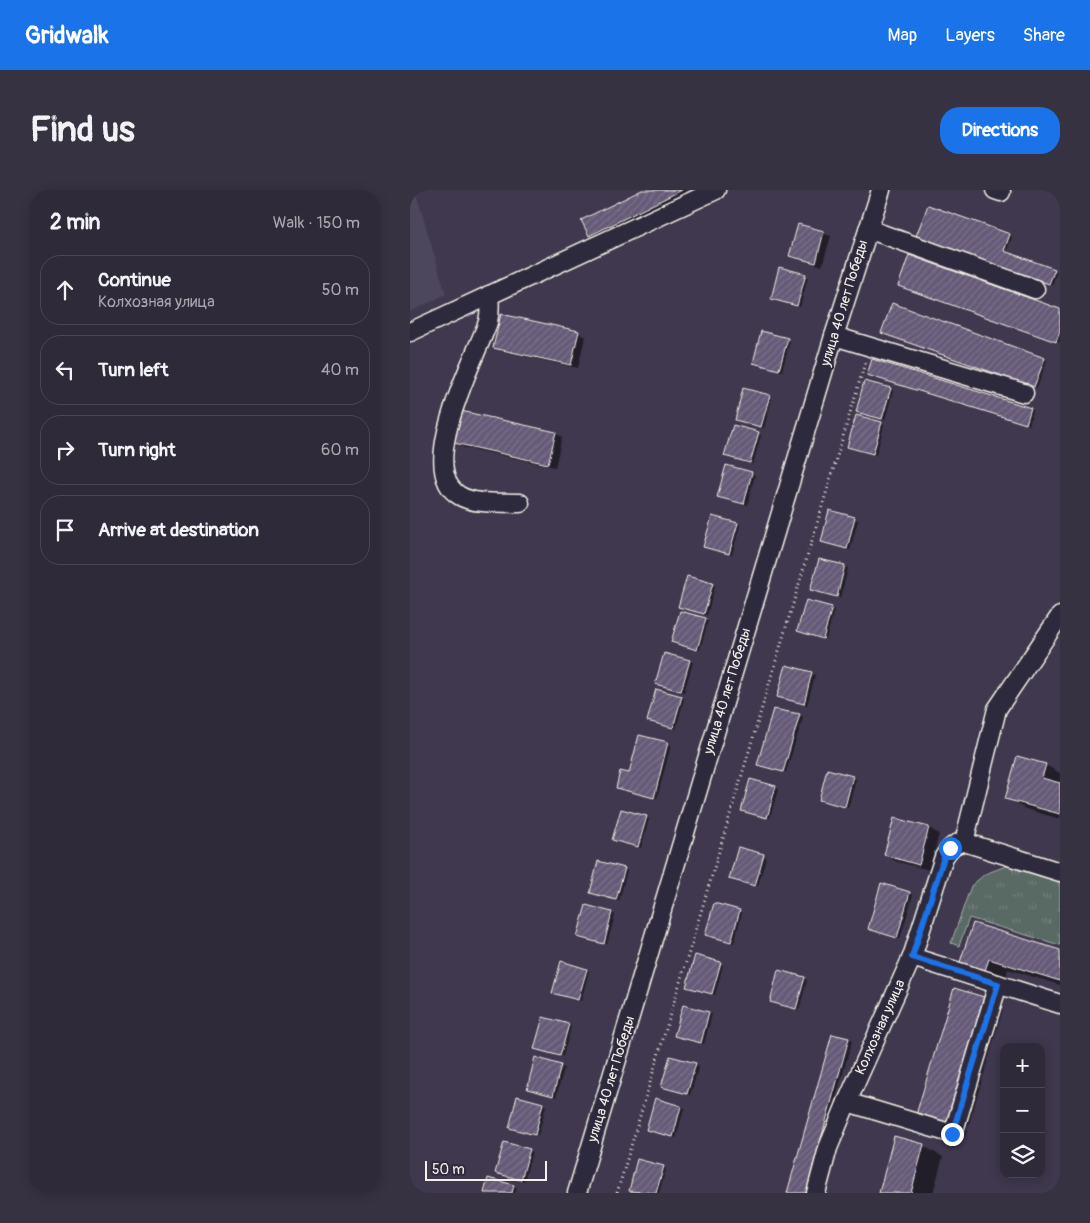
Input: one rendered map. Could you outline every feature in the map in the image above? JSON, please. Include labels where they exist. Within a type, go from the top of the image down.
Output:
[{"type":"street","points":[[410,332],[716,190]]},
{"type":"street","name":"улица 40 лет Победы","points":[[577,1193],[834,336],[880,190]]},
{"type":"street","points":[[868,229],[1034,289]]},
{"type":"street","points":[[489,295],[488,320],[456,400],[443,452],[442,470],[447,483],[457,495],[468,500],[520,503]]},
{"type":"street","points":[[834,336],[1024,393]]},
{"type":"street","points":[[1060,616],[996,709],[964,842],[1060,872]]},
{"type":"street","name":"Колхозная улица","points":[[816,1193],[828,1148],[846,1102],[912,957],[944,857],[950,848],[964,842]]},
{"type":"street","points":[[912,957],[1060,1004]]},
{"type":"street","points":[[846,1102],[952,1134],[998,984]]},
{"type":"path","points":[[617,1193],[870,347]]},
{"type":"shaded area","points":[[410,190],[415,190],[446,294],[410,312]]},
{"type":"green space","points":[[1006,866],[1060,882],[1060,945],[969,918],[959,946],[951,943],[971,886],[985,874]]},
{"type":"building","points":[[642,190],[682,190],[589,236],[581,220]]},
{"type":"building","points":[[928,205],[1010,234],[1004,251],[1055,269],[1049,284],[916,236]]},
{"type":"building","points":[[798,224],[824,231],[816,263],[789,256]]},
{"type":"building","points":[[909,255],[1060,309],[1060,331],[1056,342],[898,286]]},
{"type":"building","points":[[779,267],[806,274],[797,306],[771,299]]},
{"type":"building","points":[[892,303],[1045,358],[1034,387],[881,333]]},
{"type":"building","points":[[501,314],[579,331],[571,365],[493,348]]},
{"type":"building","points":[[761,331],[788,338],[779,370],[753,363]]},
{"type":"building","points":[[872,359],[1031,408],[1026,424],[867,375]]},
{"type":"building","points":[[864,381],[891,388],[882,419],[856,412]]},
{"type":"building","points":[[743,388],[770,395],[761,427],[735,420]]},
{"type":"building","points":[[461,411],[556,432],[548,464],[454,443]]},
{"type":"building","points":[[856,415],[882,422],[873,454],[847,447]]},
{"type":"building","points":[[733,425],[759,432],[750,463],[724,456]]},
{"type":"building","points":[[726,465],[752,472],[744,504],[717,497]]},
{"type":"building","points":[[829,510],[855,517],[847,549],[821,542]]},
{"type":"building","points":[[712,516],[738,523],[729,554],[703,547]]},
{"type":"building","points":[[819,559],[845,565],[837,597],[810,590]]},
{"type":"building","points":[[687,576],[713,583],[704,614],[678,607]]},
{"type":"building","points":[[806,600],[832,607],[823,639],[797,631]]},
{"type":"building","points":[[680,611],[706,618],[697,650],[671,642]]},
{"type":"building","points":[[664,653],[690,660],[681,691],[655,684]]},
{"type":"building","points":[[786,665],[812,672],[804,704],[777,697]]},
{"type":"building","points":[[656,689],[682,696],[673,728],[647,721]]},
{"type":"building","points":[[773,709],[800,714],[783,772],[757,765]]},
{"type":"building","points":[[639,735],[668,742],[654,798],[616,788],[620,771],[629,773]]},
{"type":"building","points":[[1017,756],[1046,764],[1042,778],[1060,783],[1060,814],[1005,799]]},
{"type":"building","points":[[827,769],[853,776],[845,807],[819,800]]},
{"type":"building","points":[[750,779],[776,786],[767,818],[741,811]]},
{"type":"building","points":[[621,809],[647,816],[638,847],[612,840]]},
{"type":"building","points":[[894,818],[929,827],[919,865],[884,855]]},
{"type":"building","points":[[738,847],[764,854],[755,886],[729,879]]},
{"type":"building","points":[[598,861],[625,868],[616,900],[590,893]]},
{"type":"building","points":[[881,883],[910,892],[897,938],[868,929]]},
{"type":"building","points":[[714,903],[740,910],[731,942],[705,935]]},
{"type":"building","points":[[586,905],[612,912],[604,944],[577,937]]},
{"type":"building","points":[[973,923],[1060,950],[1060,981],[989,959],[984,973],[959,965]]},
{"type":"building","points":[[695,955],[721,962],[712,994],[686,987]]},
{"type":"building","points":[[561,961],[587,969],[578,1000],[552,993]]},
{"type":"building","points":[[778,970],[805,977],[796,1009],[770,1002]]},
{"type":"building","points":[[954,988],[984,997],[945,1127],[915,1118]]},
{"type":"building","points":[[683,1005],[709,1012],[701,1043],[674,1036]]},
{"type":"building","points":[[543,1017],[569,1024],[560,1056],[534,1049]]},
{"type":"building","points":[[832,1034],[849,1038],[806,1193],[787,1193]]},
{"type":"building","points":[[670,1056],[696,1063],[687,1094],[661,1087]]},
{"type":"building","points":[[535,1057],[561,1065],[553,1096],[527,1089]]},
{"type":"building","points":[[517,1096],[543,1103],[535,1135],[509,1128]]},
{"type":"building","points":[[655,1098],[681,1106],[673,1137],[646,1130]]},
{"type":"building","points":[[894,1136],[924,1144],[911,1193],[879,1193]]},
{"type":"building","points":[[504,1142],[530,1149],[521,1180],[495,1173]]},
{"type":"building","points":[[637,1159],[664,1166],[656,1193],[629,1191]]},
{"type":"building","points":[[488,1178],[514,1185],[512,1193],[484,1193]]},
{"type":"route","points":[[950,848],[944,857],[912,957],[998,984],[952,1134]]}]
